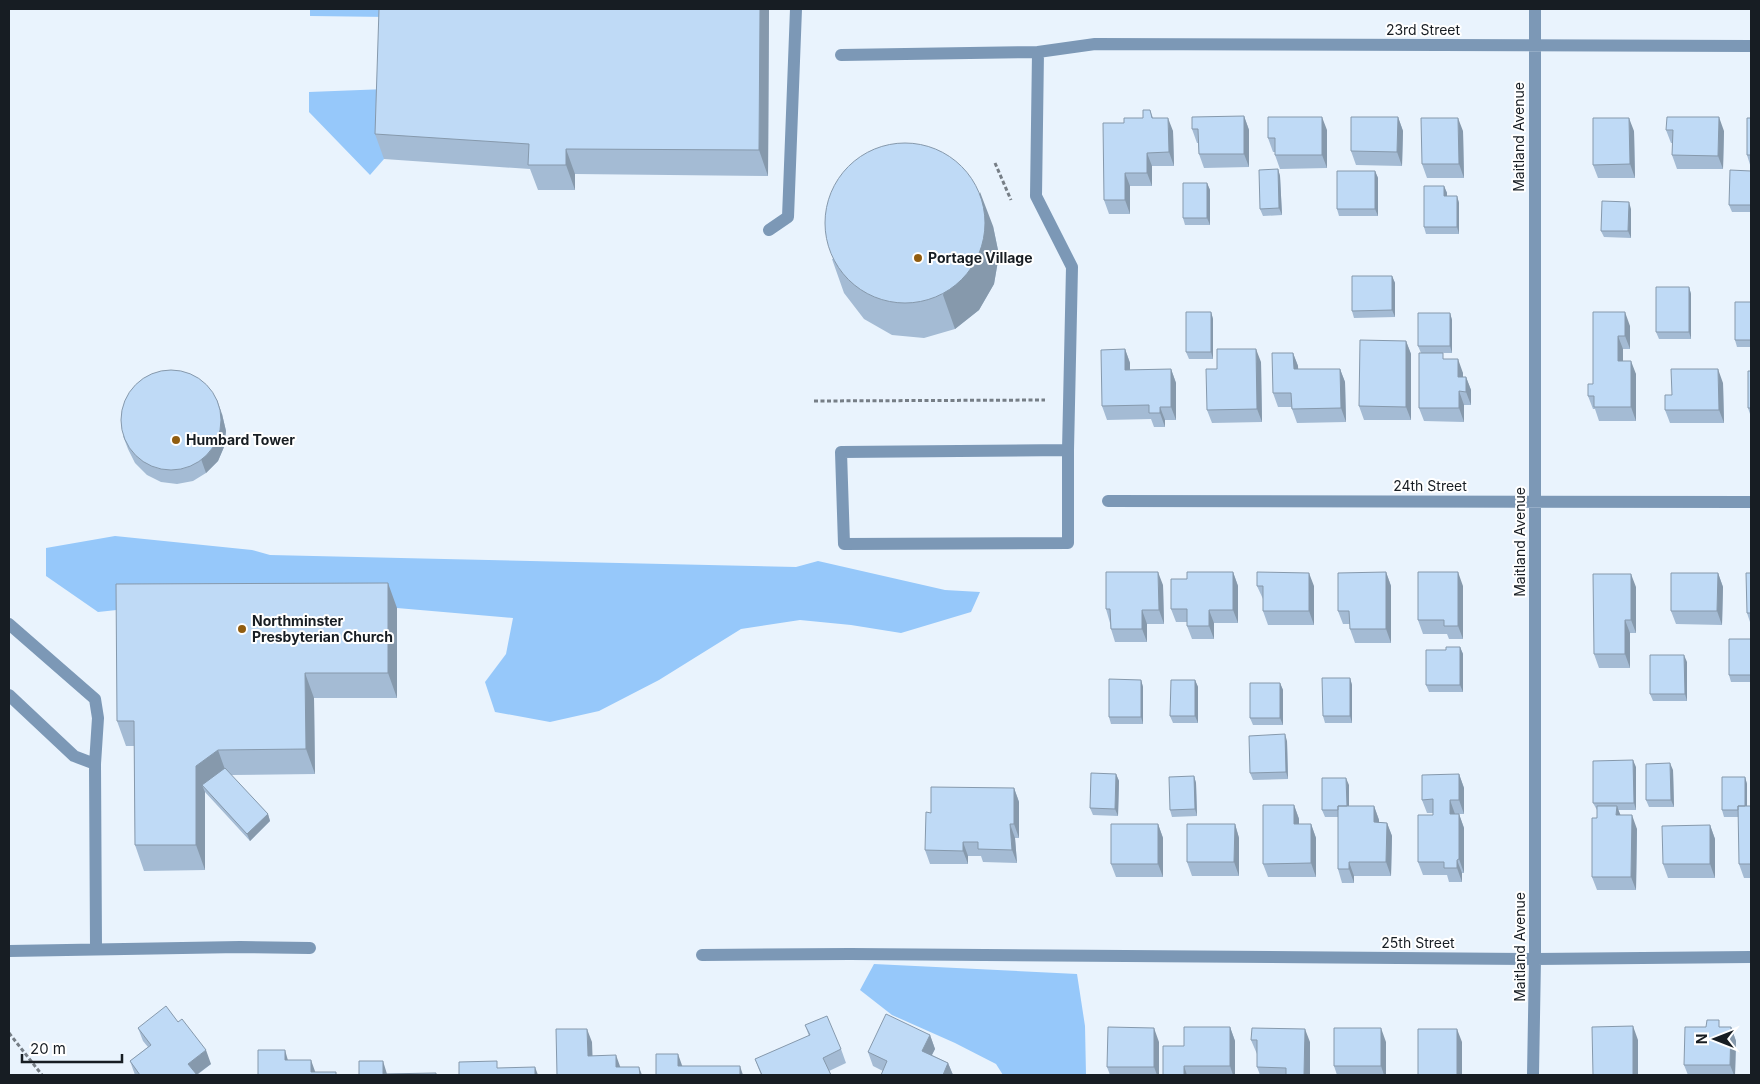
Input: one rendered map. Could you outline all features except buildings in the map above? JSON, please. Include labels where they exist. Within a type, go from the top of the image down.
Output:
[{"type":"street","points":[[769,230],[788,217],[796,9]]},
{"type":"street","name":"Maitland Avenue","points":[[1534,1075],[1535,9]]},
{"type":"street","name":"23rd Street","points":[[842,55],[1038,52],[1095,44],[1751,46]]},
{"type":"street","points":[[1038,52],[1036,196],[1072,267],[1068,543],[844,544],[842,452],[1068,450]]},
{"type":"street","name":"24th Street","points":[[1108,501],[1751,502]]},
{"type":"street","points":[[9,624],[95,699],[98,718],[95,764],[96,948]]},
{"type":"street","points":[[9,695],[74,756],[95,764]]},
{"type":"street","points":[[9,951],[96,948],[310,948]]},
{"type":"street","name":"25th Street","points":[[702,955],[1751,957]]},
{"type":"path","points":[[995,163],[1015,208]]},
{"type":"path","points":[[814,401],[1045,400],[1045,391]]},
{"type":"path","points":[[9,1034],[42,1075]]},
{"type":"shaded area","points":[[310,9],[389,9],[389,17],[310,16]]},
{"type":"shaded area","points":[[386,89],[384,159],[370,175],[309,112],[309,92]]},
{"type":"shaded area","points":[[115,536],[252,550],[270,555],[796,567],[818,561],[945,590],[980,592],[971,612],[901,633],[851,625],[800,620],[741,629],[659,680],[599,711],[550,722],[495,712],[485,682],[506,654],[513,618],[397,608],[126,609],[98,612],[46,576],[46,548]]},
{"type":"shaded area","points":[[874,964],[1077,974],[1085,1026],[1086,1075],[1003,1075],[996,1064],[955,1043],[892,1015],[860,990]]},
{"type":"place","name":"Portage Village","points":[[918,258]]},
{"type":"place","name":"Humbard Tower","points":[[176,440]]},
{"type":"place","name":"Northminster Presbyterian Church","points":[[242,629]]}]
